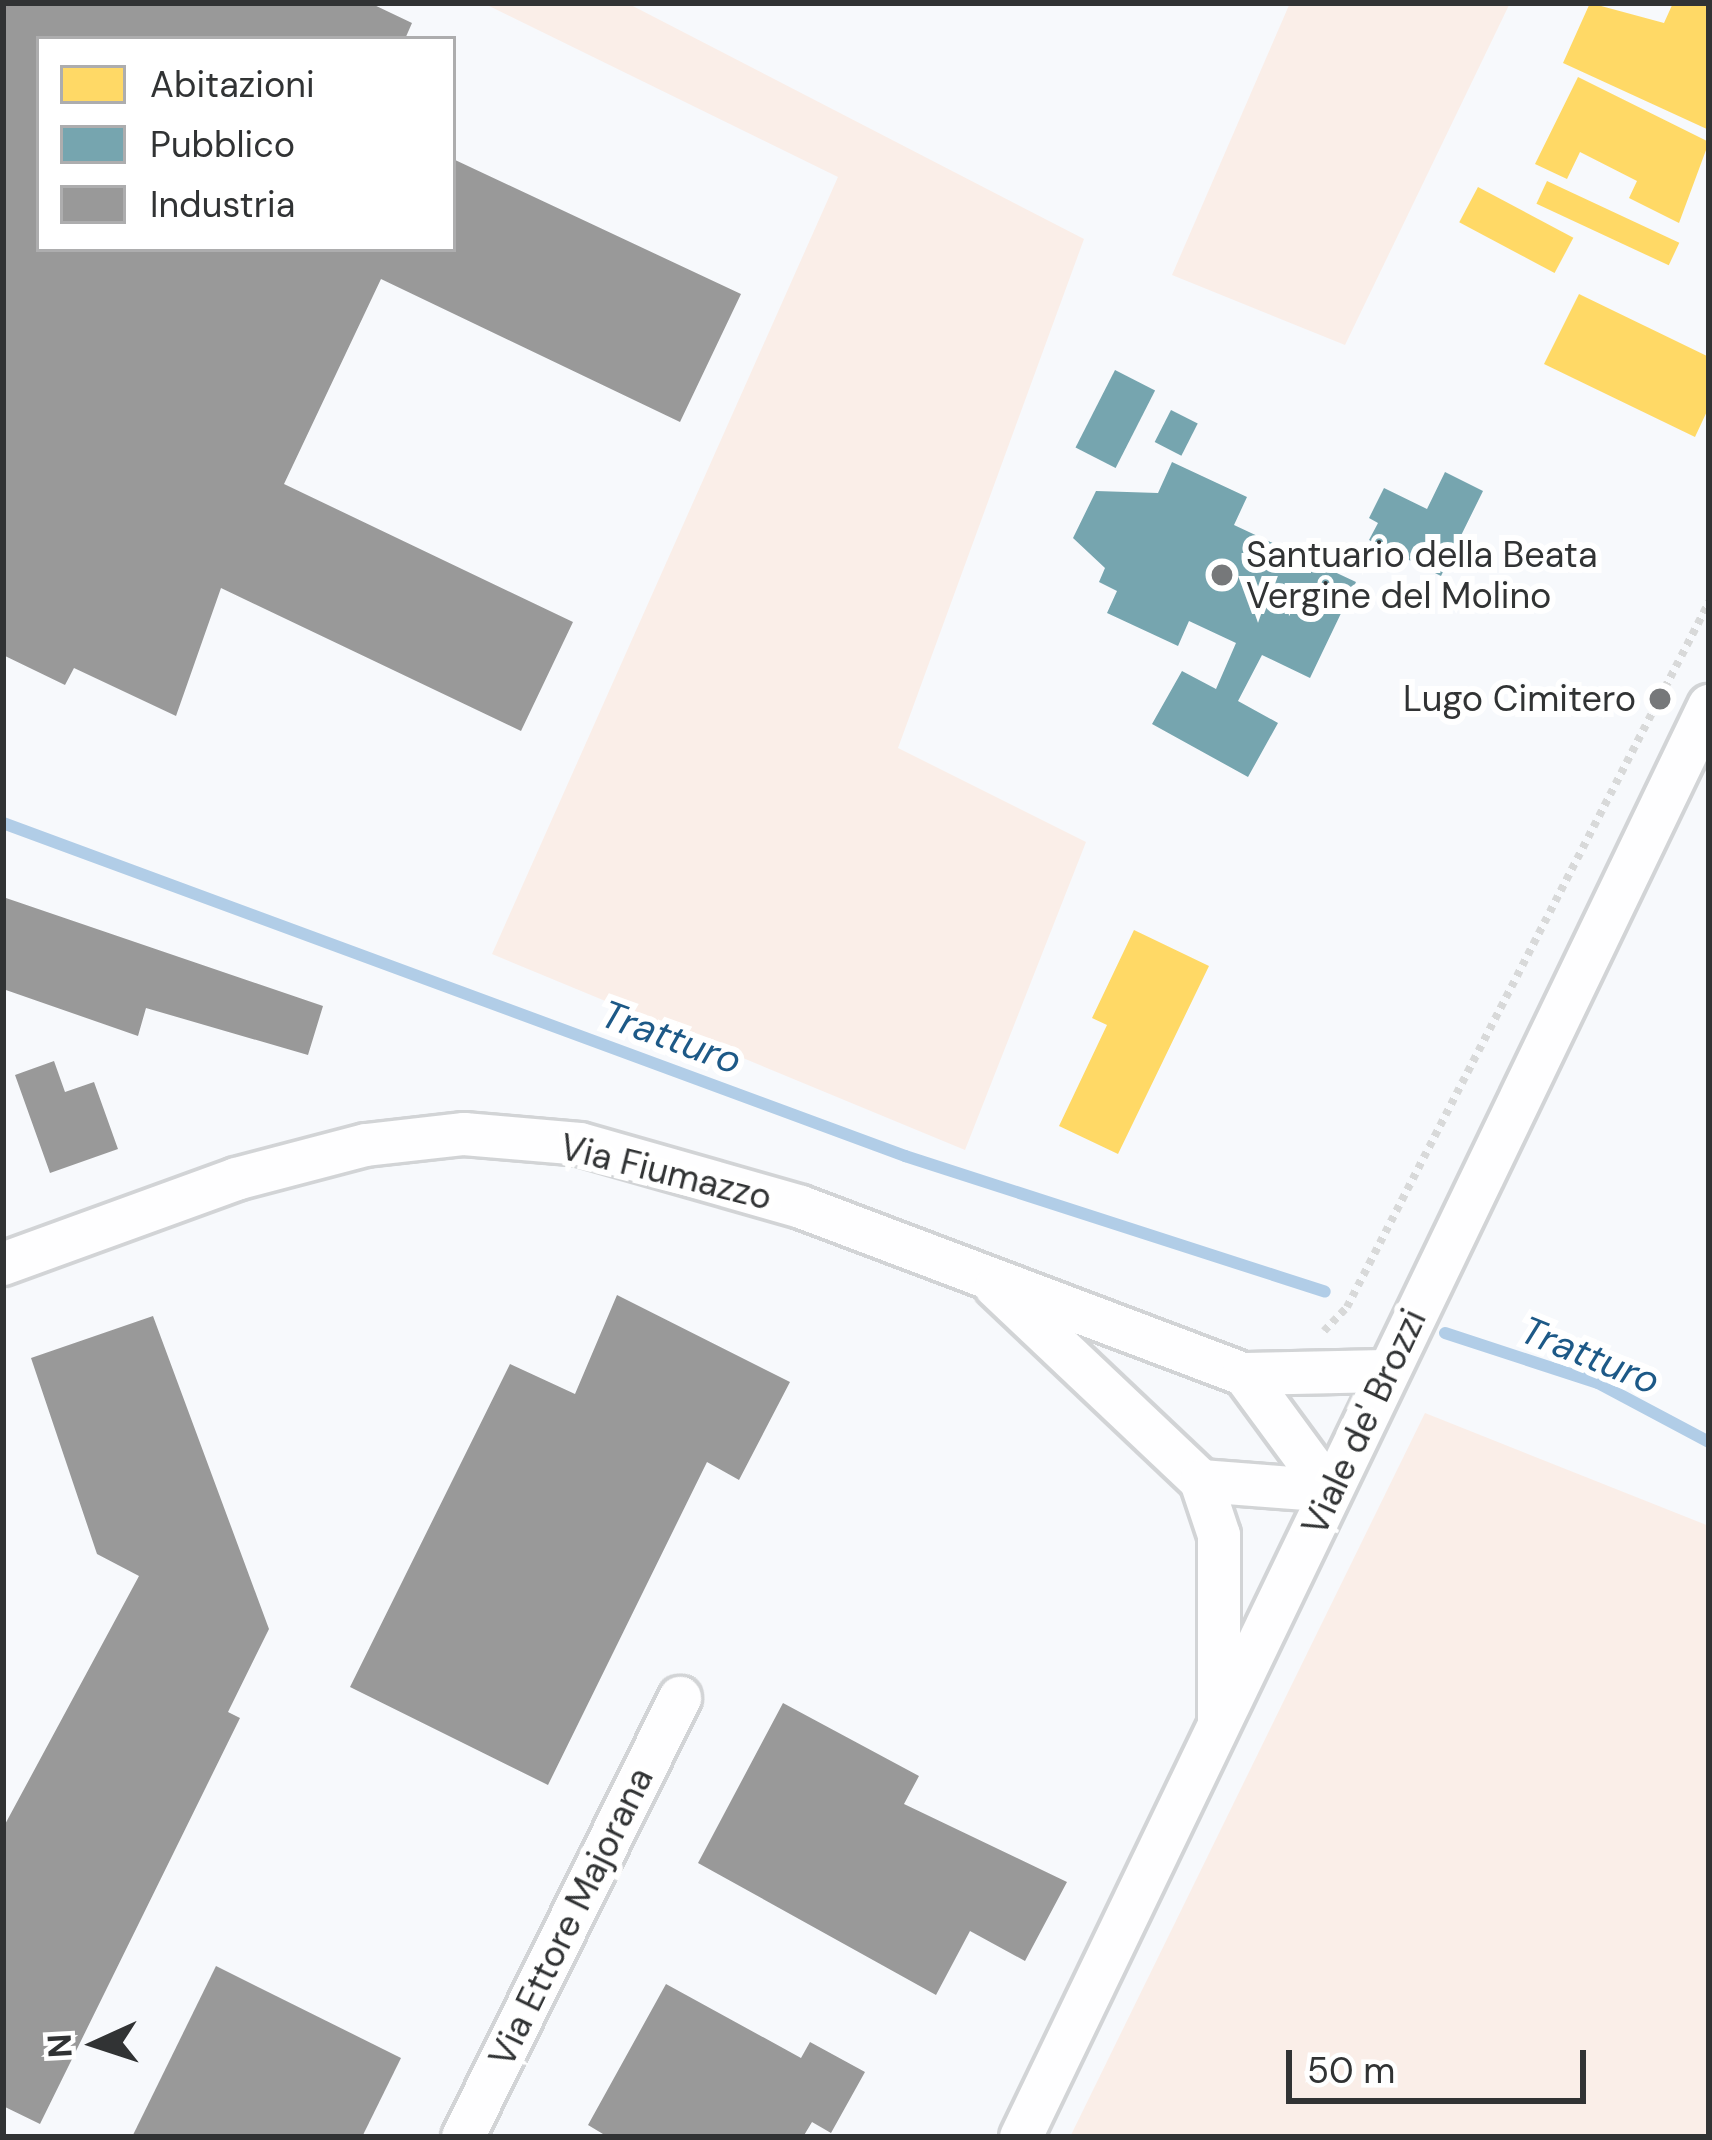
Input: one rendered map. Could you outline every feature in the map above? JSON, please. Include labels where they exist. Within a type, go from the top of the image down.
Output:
[{"type":"street","name":"Viale de' Brozzi","points":[[1021,2137],[1218,1744],[1387,1371],[1709,706]]},
{"type":"street","name":"Via Fiumazzo","points":[[3,1264],[236,1179],[366,1145],[464,1134],[580,1144],[978,1270],[1244,1374],[1387,1371]]},
{"type":"street","name":"Via Fiumazzo","points":[[978,1270],[1201,1480],[1219,1535],[1218,1744]]},
{"type":"street","points":[[1244,1374],[1330,1492]]},
{"type":"street","points":[[1201,1480],[1330,1492]]},
{"type":"street","name":"Via Ettore Majorana","points":[[463,2137],[680,1698]]},
{"type":"shaded area","points":[[483,3],[627,3],[1084,239],[898,748],[1086,842],[965,1150],[492,954],[838,177]]},
{"type":"shaded area","points":[[1290,3],[1510,3],[1345,345],[1172,275]]},
{"type":"shaded area","points":[[1425,1413],[1709,1526],[1709,2137],[1070,2137]]},
{"type":"building: Abitazioni","points":[[1590,3],[1664,23],[1673,3],[1709,3],[1709,130],[1563,63]]},
{"type":"building: Abitazioni","points":[[1578,77],[1709,142],[1679,223],[1629,198],[1637,181],[1580,152],[1567,179],[1535,164]]},
{"type":"building: Abitazioni","points":[[1547,181],[1679,243],[1669,265],[1536,204]]},
{"type":"building: Abitazioni","points":[[1478,187],[1573,238],[1555,273],[1459,222]]},
{"type":"building: Abitazioni","points":[[1579,294],[1709,357],[1709,407],[1695,437],[1544,364]]},
{"type":"building: Abitazioni","points":[[1134,930],[1209,966],[1118,1154],[1059,1126],[1107,1025],[1092,1018]]},
{"type":"building: Pubblico","points":[[1115,370],[1155,390],[1116,468],[1076,448]]},
{"type":"building: Pubblico","points":[[1171,410],[1198,424],[1181,456],[1155,442]]},
{"type":"building: Pubblico","name":"Santuario della Beata Vergine del Molino","points":[[1172,462],[1247,497],[1234,525],[1356,582],[1310,678],[1262,655],[1238,701],[1278,723],[1248,777],[1152,724],[1182,671],[1216,689],[1236,643],[1189,621],[1178,646],[1107,613],[1117,591],[1099,582],[1105,568],[1073,538],[1096,491],[1158,493]]},
{"type":"building: Pubblico","points":[[1445,472],[1483,491],[1441,576],[1369,540],[1378,523],[1369,518],[1384,488],[1427,509]]},
{"type":"building: Industria","points":[[3,3],[370,3],[412,23],[406,36],[36,36],[36,252],[456,252],[456,160],[741,294],[680,422],[381,279],[284,484],[573,622],[521,731],[221,588],[176,716],[74,668],[65,685],[3,655]]},
{"type":"building: Industria","points":[[3,897],[323,1006],[308,1055],[146,1008],[138,1036],[3,989]]},
{"type":"building: Industria","points":[[54,1061],[65,1092],[94,1082],[118,1149],[50,1173],[15,1075]]},
{"type":"building: Industria","points":[[617,1295],[790,1382],[739,1480],[707,1462],[548,1785],[350,1687],[510,1364],[575,1394]]},
{"type":"building: Industria","points":[[153,1316],[269,1629],[228,1712],[240,1718],[40,2124],[3,2106],[3,1828],[139,1576],[97,1554],[31,1358]]},
{"type":"building: Industria","points":[[783,1703],[919,1776],[904,1804],[1067,1882],[1025,1961],[970,1931],[936,1995],[698,1863]]},
{"type":"building: Industria","points":[[216,1966],[401,2058],[362,2137],[132,2137]]},
{"type":"building: Industria","points":[[666,1984],[801,2058],[810,2042],[865,2072],[831,2133],[812,2122],[803,2137],[608,2137],[588,2125]]},
{"type":"waterway","name":"Tratturo","points":[[3,823],[905,1156],[1325,1292]]},
{"type":"waterway","name":"Tratturo","points":[[1445,1333],[1598,1383],[1709,1442]]},
{"type":"place","name":"Santuario della Beata Vergine del Molino","points":[[1222,575]]},
{"type":"place","name":"Lugo Cimitero","points":[[1660,699]]}]
